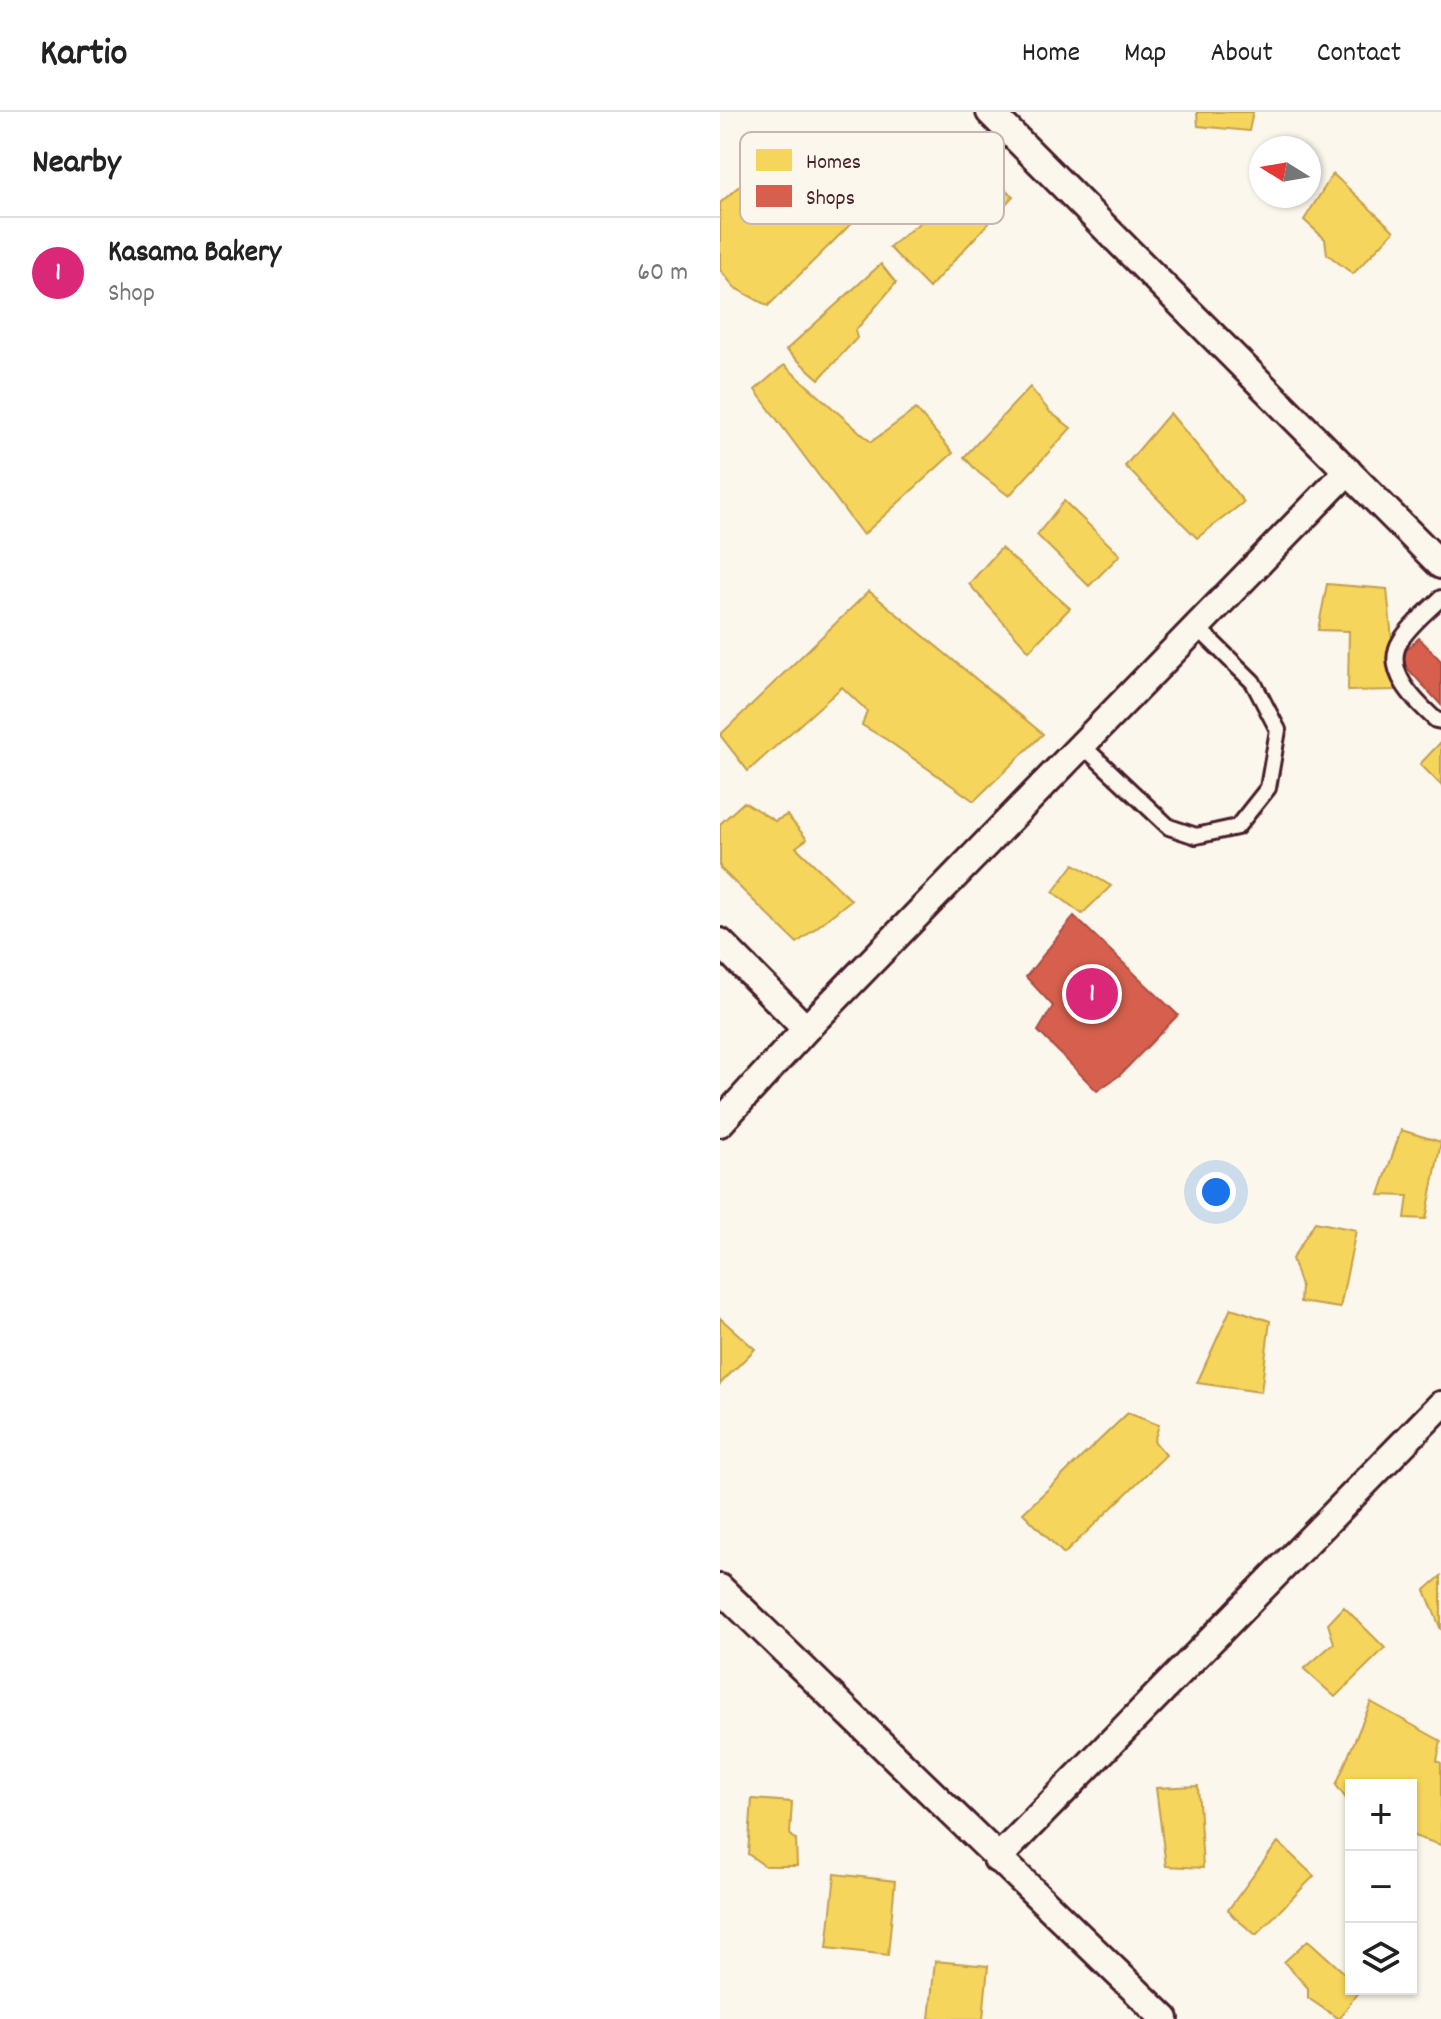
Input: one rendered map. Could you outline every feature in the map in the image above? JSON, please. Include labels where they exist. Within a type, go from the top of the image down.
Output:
[{"type":"street","points":[[995,114],[1441,565]]},
{"type":"street","points":[[720,1123],[806,1029],[1348,471]]},
{"type":"street","points":[[720,942],[806,1029]]},
{"type":"street","points":[[997,1859],[1441,1405]]},
{"type":"street","points":[[720,1588],[1165,2019]]},
{"type":"lane","points":[[1441,598],[1401,640],[1396,655],[1401,677],[1411,697],[1441,721]]},
{"type":"lane","points":[[1082,745],[1169,827],[1196,836],[1237,827],[1268,788],[1278,730],[1253,682],[1196,626]]},
{"type":"building: Homes","points":[[1197,112],[1253,112],[1249,131],[1198,126]]},
{"type":"building: Homes","points":[[1333,174],[1394,231],[1353,274],[1327,254],[1325,239],[1304,220],[1312,208],[1321,208],[1321,193]]},
{"type":"building: Homes","points":[[740,185],[740,224],[851,224],[768,306],[735,288],[720,270],[720,203]]},
{"type":"building: Homes","points":[[1004,188],[1013,196],[1004,206]]},
{"type":"building: Homes","points":[[918,224],[987,224],[929,288],[889,247]]},
{"type":"building: Homes","points":[[881,264],[896,283],[855,331],[857,338],[819,379],[786,350]]},
{"type":"building: Homes","points":[[784,365],[871,442],[916,409],[953,453],[863,535],[755,390]]},
{"type":"building: Homes","points":[[1030,387],[1050,412],[1071,428],[1009,496],[964,457]]},
{"type":"building: Homes","points":[[1170,413],[1244,502],[1197,538],[1125,466]]},
{"type":"building: Homes","points":[[1064,501],[1120,555],[1089,586],[1037,535]]},
{"type":"building: Homes","points":[[1001,548],[1070,608],[1029,651],[969,584]]},
{"type":"building: Homes","points":[[1327,584],[1387,589],[1397,690],[1348,691],[1349,631],[1318,630]]},
{"type":"building: Homes","points":[[869,591],[1043,734],[974,801],[862,725],[867,711],[842,687],[748,771],[720,735]]},
{"type":"building: Homes","points":[[1441,742],[1441,785],[1420,764]]},
{"type":"building: Homes","points":[[744,802],[775,821],[787,815],[807,839],[796,847],[851,900],[797,943],[720,868],[720,824]]},
{"type":"building: Homes","points":[[1074,864],[1111,886],[1082,914],[1053,892]]},
{"type":"building: Homes","points":[[1401,1130],[1441,1142],[1426,1219],[1405,1218],[1408,1196],[1379,1195]]},
{"type":"building: Homes","points":[[1315,1222],[1356,1230],[1340,1308],[1300,1302],[1301,1286],[1292,1259]]},
{"type":"building: Homes","points":[[1231,1308],[1270,1321],[1261,1392],[1197,1383]]},
{"type":"building: Homes","points":[[720,1318],[755,1349],[720,1384]]},
{"type":"building: Homes","points":[[1128,1413],[1159,1425],[1154,1441],[1166,1455],[1064,1554],[1023,1513]]},
{"type":"building: Homes","points":[[1441,1576],[1441,1630],[1425,1590]]},
{"type":"building: Homes","points":[[1344,1607],[1385,1648],[1335,1697],[1304,1669],[1334,1643],[1328,1624]]},
{"type":"building: Homes","points":[[1371,1702],[1441,1741],[1437,1761],[1441,1763],[1441,1845],[1417,1837],[1417,1779],[1345,1779],[1345,1797],[1336,1785]]},
{"type":"building: Homes","points":[[1198,1786],[1203,1868],[1166,1866],[1156,1788]]},
{"type":"building: Homes","points":[[752,1799],[792,1802],[790,1834],[796,1840],[797,1866],[765,1866],[748,1854]]},
{"type":"building: Homes","points":[[1278,1842],[1314,1876],[1256,1935],[1228,1910]]},
{"type":"building: Homes","points":[[835,1874],[895,1881],[888,1955],[827,1948]]},
{"type":"building: Homes","points":[[1308,1940],[1345,1974],[1345,1995],[1356,1995],[1339,2019],[1308,1998],[1308,1988],[1284,1962]]},
{"type":"building: Homes","points":[[935,1961],[988,1966],[983,2019],[929,2019]]},
{"type":"building: Shops","points":[[1419,638],[1441,661],[1441,705],[1398,658]]},
{"type":"building: Shops","points":[[1074,916],[1178,1015],[1120,1075],[1097,1091],[1038,1031],[1053,1006],[1026,977]]},
{"type":"place","name":"Kasama Bakery","points":[[1092,994]]}]
